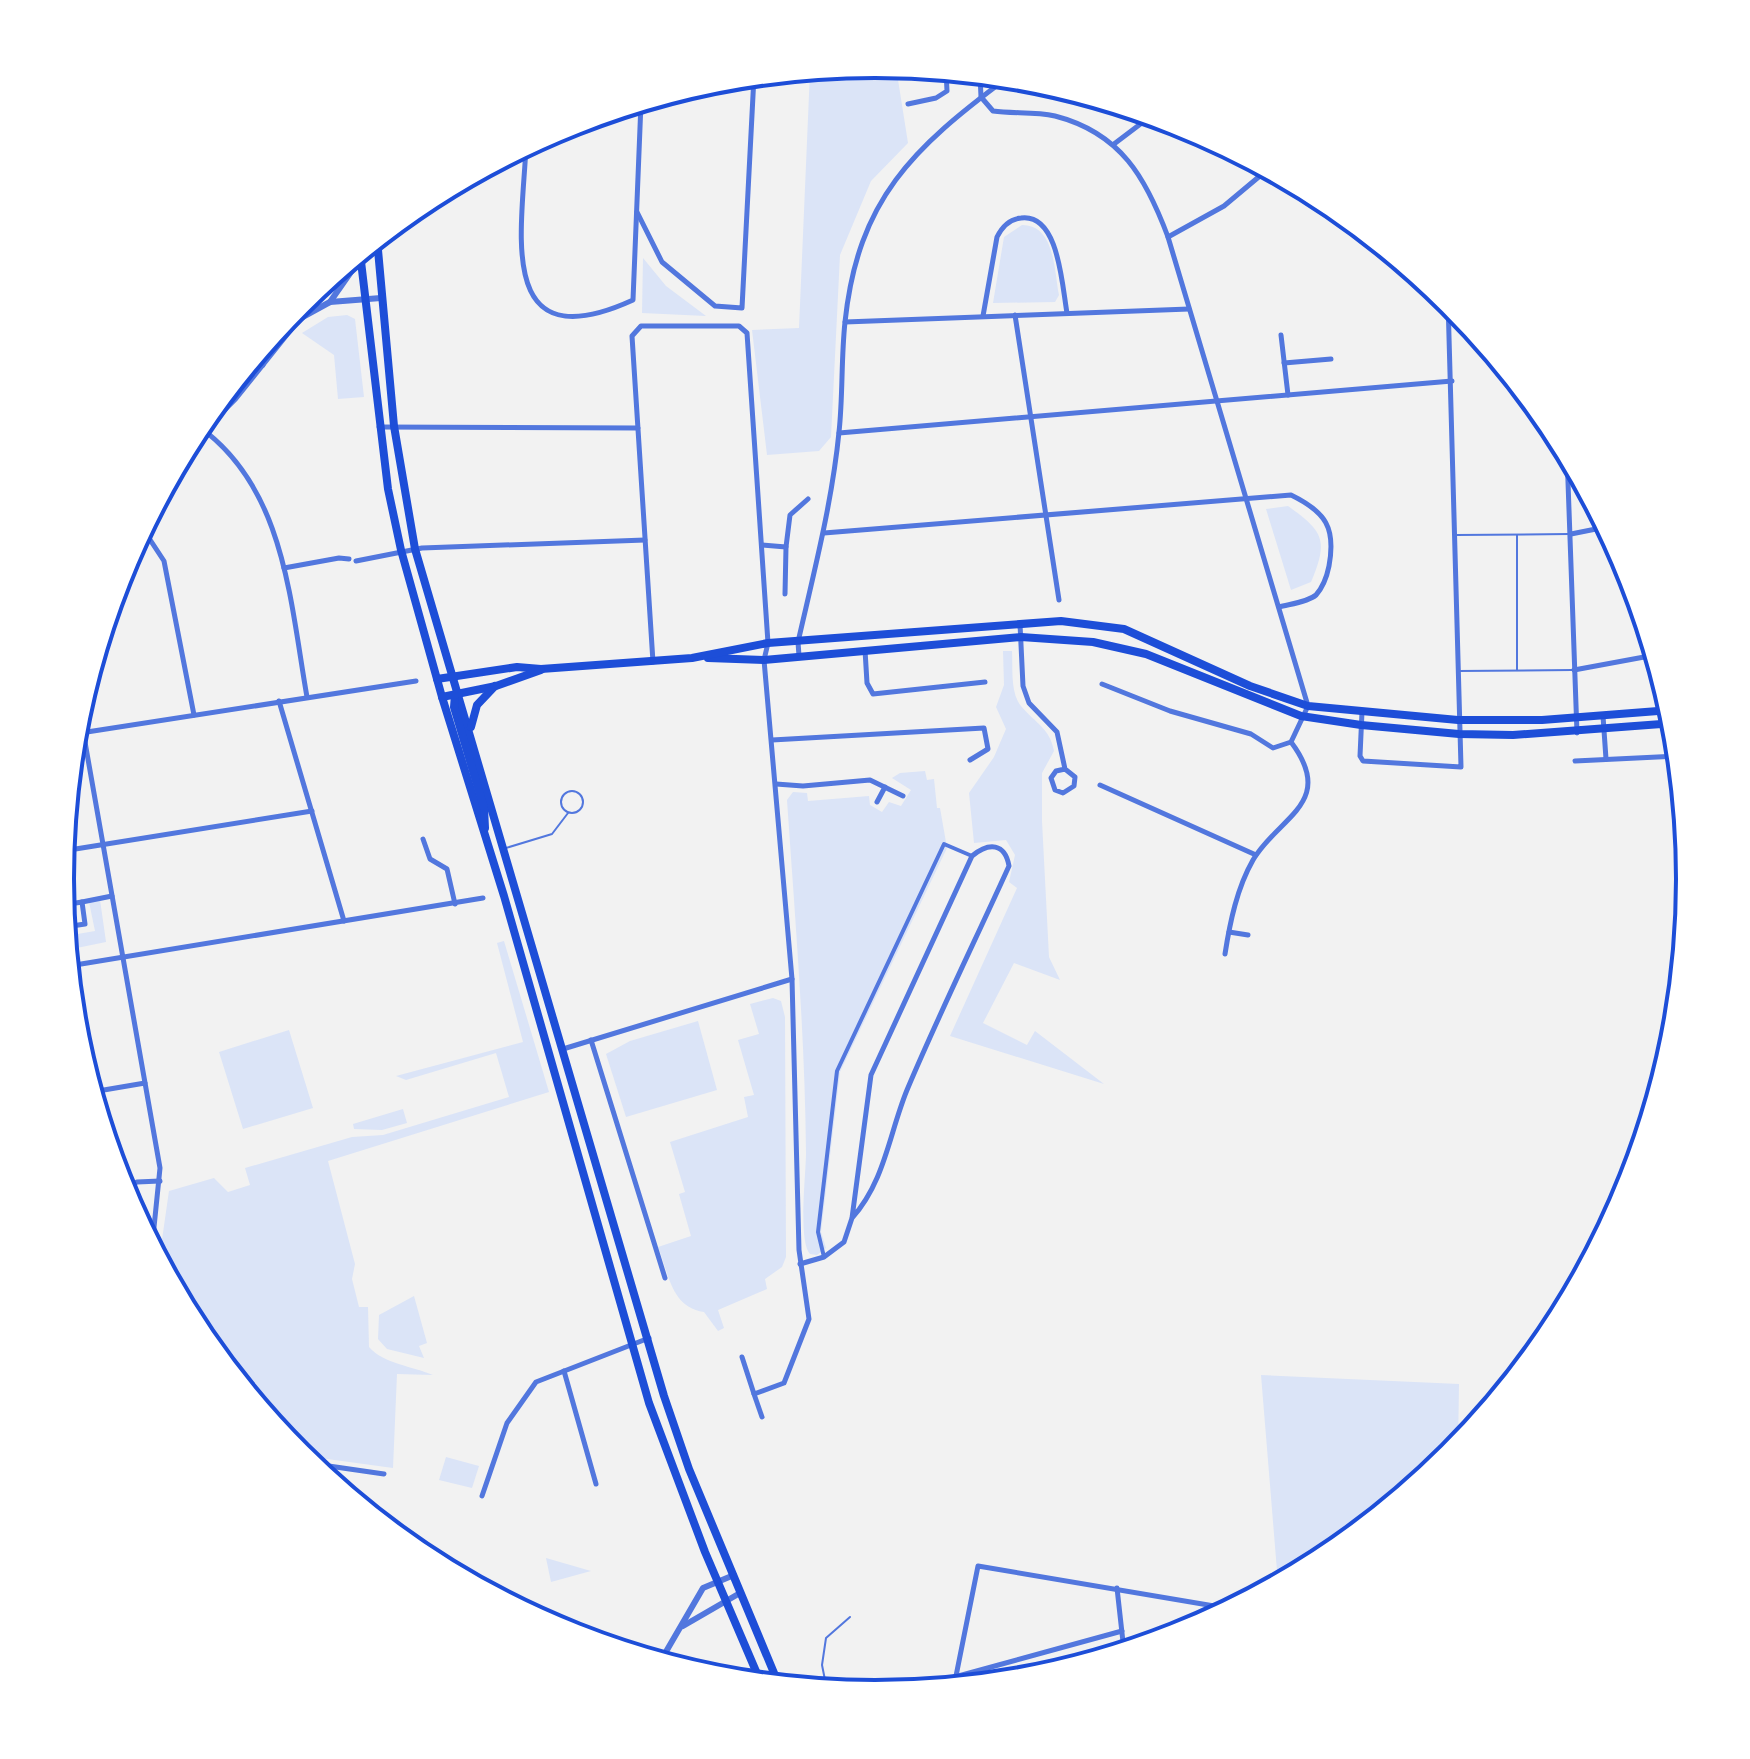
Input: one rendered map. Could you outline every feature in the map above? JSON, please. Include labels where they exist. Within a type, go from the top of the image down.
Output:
[{"type":"main road","points":[[378,252],[394,426],[415,549],[678,1438],[775,1674]]},
{"type":"main road","points":[[361,266],[379,427],[401,550],[442,697],[485,833],[664,1450],[756,1672]]},
{"type":"main road","points":[[437,679],[517,667],[541,669],[692,658],[768,643],[1061,621],[1124,629],[1250,686],[1308,706],[1458,720],[1575,719],[1658,711]]},
{"type":"main road","points":[[692,658],[764,660],[1021,637],[1093,642],[1146,654],[1301,716],[1361,725],[1459,734],[1577,733],[1661,725]]},
{"type":"main road","points":[[442,697],[496,686],[541,669]]},
{"type":"main road","points":[[470,673],[459,682],[454,707],[486,818],[485,833]]},
{"type":"main road","points":[[472,736],[473,711],[496,686]]},
{"type":"street","points":[[908,104],[936,98],[947,91],[947,82]]},
{"type":"street","points":[[980,85],[981,97],[993,111],[1053,115],[1072,121],[1114,144],[1151,190],[1168,237],[1308,706],[1291,742]]},
{"type":"street","points":[[799,656],[798,642],[824,533],[839,433],[845,322],[866,233],[885,194],[917,151],[994,87]]},
{"type":"street","points":[[636,211],[662,262],[715,306],[742,308],[753,88]]},
{"type":"street","points":[[525,159],[520,264],[527,291],[548,311],[580,317],[633,300],[640,114]]},
{"type":"street","points":[[1114,144],[1140,124]]},
{"type":"street","points":[[1168,237],[1224,206],[1259,177]]},
{"type":"street","points":[[983,316],[997,237],[1004,226],[1021,218],[1039,221],[1051,234],[1067,313]]},
{"type":"street","points":[[330,302],[345,279]]},
{"type":"street","points":[[308,314],[330,302],[381,298]]},
{"type":"street","points":[[845,322],[1189,309]]},
{"type":"street","points":[[1015,315],[1059,600]]},
{"type":"street","points":[[1362,712],[1360,756],[1363,761],[1461,767],[1449,321]]},
{"type":"street","points":[[653,662],[632,336],[641,326],[739,326],[747,333],[762,545],[768,643],[764,660],[792,979],[800,1264],[809,1319],[803,1342],[784,1383],[754,1394]]},
{"type":"street","points":[[1281,335],[1288,395]]},
{"type":"street","points":[[248,382],[278,345]]},
{"type":"street","points":[[1284,363],[1331,359]]},
{"type":"street","points":[[839,433],[1452,381]]},
{"type":"street","points":[[379,427],[638,428]]},
{"type":"street","points":[[208,435],[259,495],[276,534],[307,697]]},
{"type":"street","points":[[1568,478],[1577,733]]},
{"type":"street","points":[[824,533],[1291,495],[1308,503],[1324,518],[1333,542],[1327,577],[1315,596],[1279,607]]},
{"type":"street","points":[[785,594],[790,515],[808,499]]},
{"type":"street","points":[[1571,534],[1595,529]]},
{"type":"street","points":[[150,540],[164,561],[194,715]]},
{"type":"street","points":[[284,568],[339,558],[353,560],[401,550],[645,540]]},
{"type":"street","points":[[762,545],[786,547]]},
{"type":"street","points":[[1020,623],[1023,686],[1029,703],[1057,732],[1065,769],[1075,777],[1074,786],[1067,792],[1059,792],[1051,778],[1056,771],[1065,769]]},
{"type":"street","points":[[865,650],[867,683],[873,694],[985,682]]},
{"type":"street","points":[[1574,670],[1644,657]]},
{"type":"street","points":[[88,731],[416,681]]},
{"type":"street","points":[[1102,684],[1170,711],[1251,734],[1273,748],[1291,742]]},
{"type":"street","points":[[279,701],[344,921]]},
{"type":"street","points":[[1603,716],[1606,759]]},
{"type":"street","points":[[772,740],[930,728],[984,728],[988,749],[970,760]]},
{"type":"street","points":[[1225,954],[1229,932],[1256,855],[1291,820],[1304,800],[1307,773],[1304,759],[1291,742]]},
{"type":"street","points":[[86,743],[160,1181],[154,1228]]},
{"type":"street","points":[[1575,761],[1666,756]]},
{"type":"street","points":[[776,784],[803,786],[870,780],[903,796]]},
{"type":"street","points":[[1100,785],[1256,855]]},
{"type":"street","points":[[877,802],[885,787]]},
{"type":"street","points":[[75,849],[312,811]]},
{"type":"street","points":[[423,839],[430,859],[447,869],[455,904]]},
{"type":"street","points":[[824,1257],[818,1232],[837,1071],[944,844],[972,856]]},
{"type":"street","points":[[800,1264],[824,1257],[844,1242],[852,1218],[871,1075],[972,856],[983,847],[999,847],[1005,850],[1009,866],[906,1093],[878,1179],[869,1199],[852,1218]]},
{"type":"street","points":[[491,854],[502,849]]},
{"type":"street","points":[[75,903],[112,896]]},
{"type":"street","points":[[79,964],[483,898]]},
{"type":"street","points":[[76,925],[85,924],[82,902]]},
{"type":"street","points":[[1229,932],[1248,935]]},
{"type":"street","points":[[563,1049],[792,979]]},
{"type":"street","points":[[591,1040],[665,1278]]},
{"type":"street","points":[[102,1090],[145,1083]]},
{"type":"street","points":[[134,1184],[160,1181]]},
{"type":"street","points":[[482,1496],[507,1423],[536,1382],[650,1337]]},
{"type":"street","points":[[742,1357],[762,1417]]},
{"type":"street","points":[[564,1371],[596,1484]]},
{"type":"street","points":[[330,1466],[384,1474]]},
{"type":"street","points":[[1122,1631],[956,1676],[978,1566],[1213,1606]]},
{"type":"street","points":[[666,1652],[703,1588],[734,1575]]},
{"type":"street","points":[[1117,1588],[1123,1641]]},
{"type":"street","points":[[683,1626],[740,1593]]},
{"type":"lane","points":[[1454,535],[1571,534]]},
{"type":"lane","points":[[1517,535],[1517,670]]},
{"type":"lane","points":[[1457,671],[1574,670]]},
{"type":"lane","points":[[502,849],[552,834],[568,813],[581,809],[583,802],[577,793],[569,792],[562,797],[561,805],[568,813]]},
{"type":"lane","points":[[825,1679],[822,1665],[826,1638],[850,1617]]},
{"type":"shaded area","points":[[898,79],[908,143],[871,181],[840,255],[831,437],[819,451],[767,455],[752,330],[799,328],[810,81]]},
{"type":"shaded area","points":[[1022,225],[1041,232],[1047,241],[1059,295],[1055,302],[993,303],[1004,237]]},
{"type":"shaded area","points":[[643,258],[666,286],[706,316],[642,313]]},
{"type":"shaded area","points":[[347,315],[355,319],[364,397],[338,399],[334,355],[302,333],[328,317]]},
{"type":"shaded area","points":[[1288,506],[1315,530],[1321,546],[1311,582],[1291,590],[1266,509]]},
{"type":"shaded area","points":[[1003,651],[1012,651],[1017,701],[1045,731],[1054,751],[1042,773],[1042,821],[1049,957],[1060,980],[1014,963],[983,1023],[1027,1045],[1035,1031],[1104,1084],[950,1036],[1017,888],[1009,882],[1015,855],[1006,840],[974,843],[969,793],[994,757],[1006,729],[996,707],[1004,685]]},
{"type":"shaded area","points":[[925,771],[927,780],[934,779],[937,808],[940,808],[947,848],[840,1072],[821,1232],[826,1248],[817,1255],[810,1254],[806,1247],[803,1222],[806,1153],[804,1065],[787,800],[793,792],[807,793],[808,801],[869,796],[870,805],[882,812],[889,802],[901,806],[911,790],[892,778],[900,773]]},
{"type":"shaded area","points":[[100,900],[106,942],[78,948],[76,934],[95,931],[89,902]]},
{"type":"shaded area","points":[[504,941],[549,1092],[328,1161],[355,1264],[352,1279],[359,1307],[368,1307],[369,1347],[390,1361],[433,1375],[397,1374],[393,1468],[322,1458],[273,1408],[240,1367],[181,1280],[162,1243],[169,1191],[214,1178],[228,1192],[250,1185],[245,1168],[352,1137],[383,1135],[509,1097],[496,1053],[406,1080],[396,1076],[523,1042],[497,943]]},
{"type":"shaded area","points":[[773,998],[781,1001],[785,1017],[786,1257],[782,1267],[765,1279],[767,1289],[718,1310],[724,1328],[718,1331],[704,1312],[684,1304],[678,1296],[658,1247],[691,1236],[679,1194],[685,1192],[670,1142],[748,1117],[744,1097],[754,1095],[738,1040],[759,1034],[750,1004]]},
{"type":"shaded area","points":[[698,1021],[717,1090],[626,1117],[606,1054],[630,1041]]},
{"type":"shaded area","points":[[289,1030],[313,1108],[243,1129],[219,1052]]},
{"type":"shaded area","points":[[403,1109],[407,1123],[382,1130],[354,1129],[353,1124]]},
{"type":"shaded area","points":[[414,1296],[427,1343],[419,1346],[424,1358],[387,1349],[378,1339],[379,1315]]},
{"type":"shaded area","points":[[1261,1375],[1459,1384],[1458,1428],[1441,1446],[1363,1515],[1277,1572]]},
{"type":"shaded area","points":[[446,1457],[479,1466],[472,1488],[439,1480]]},
{"type":"shaded area","points":[[546,1558],[591,1571],[551,1582]]}]
